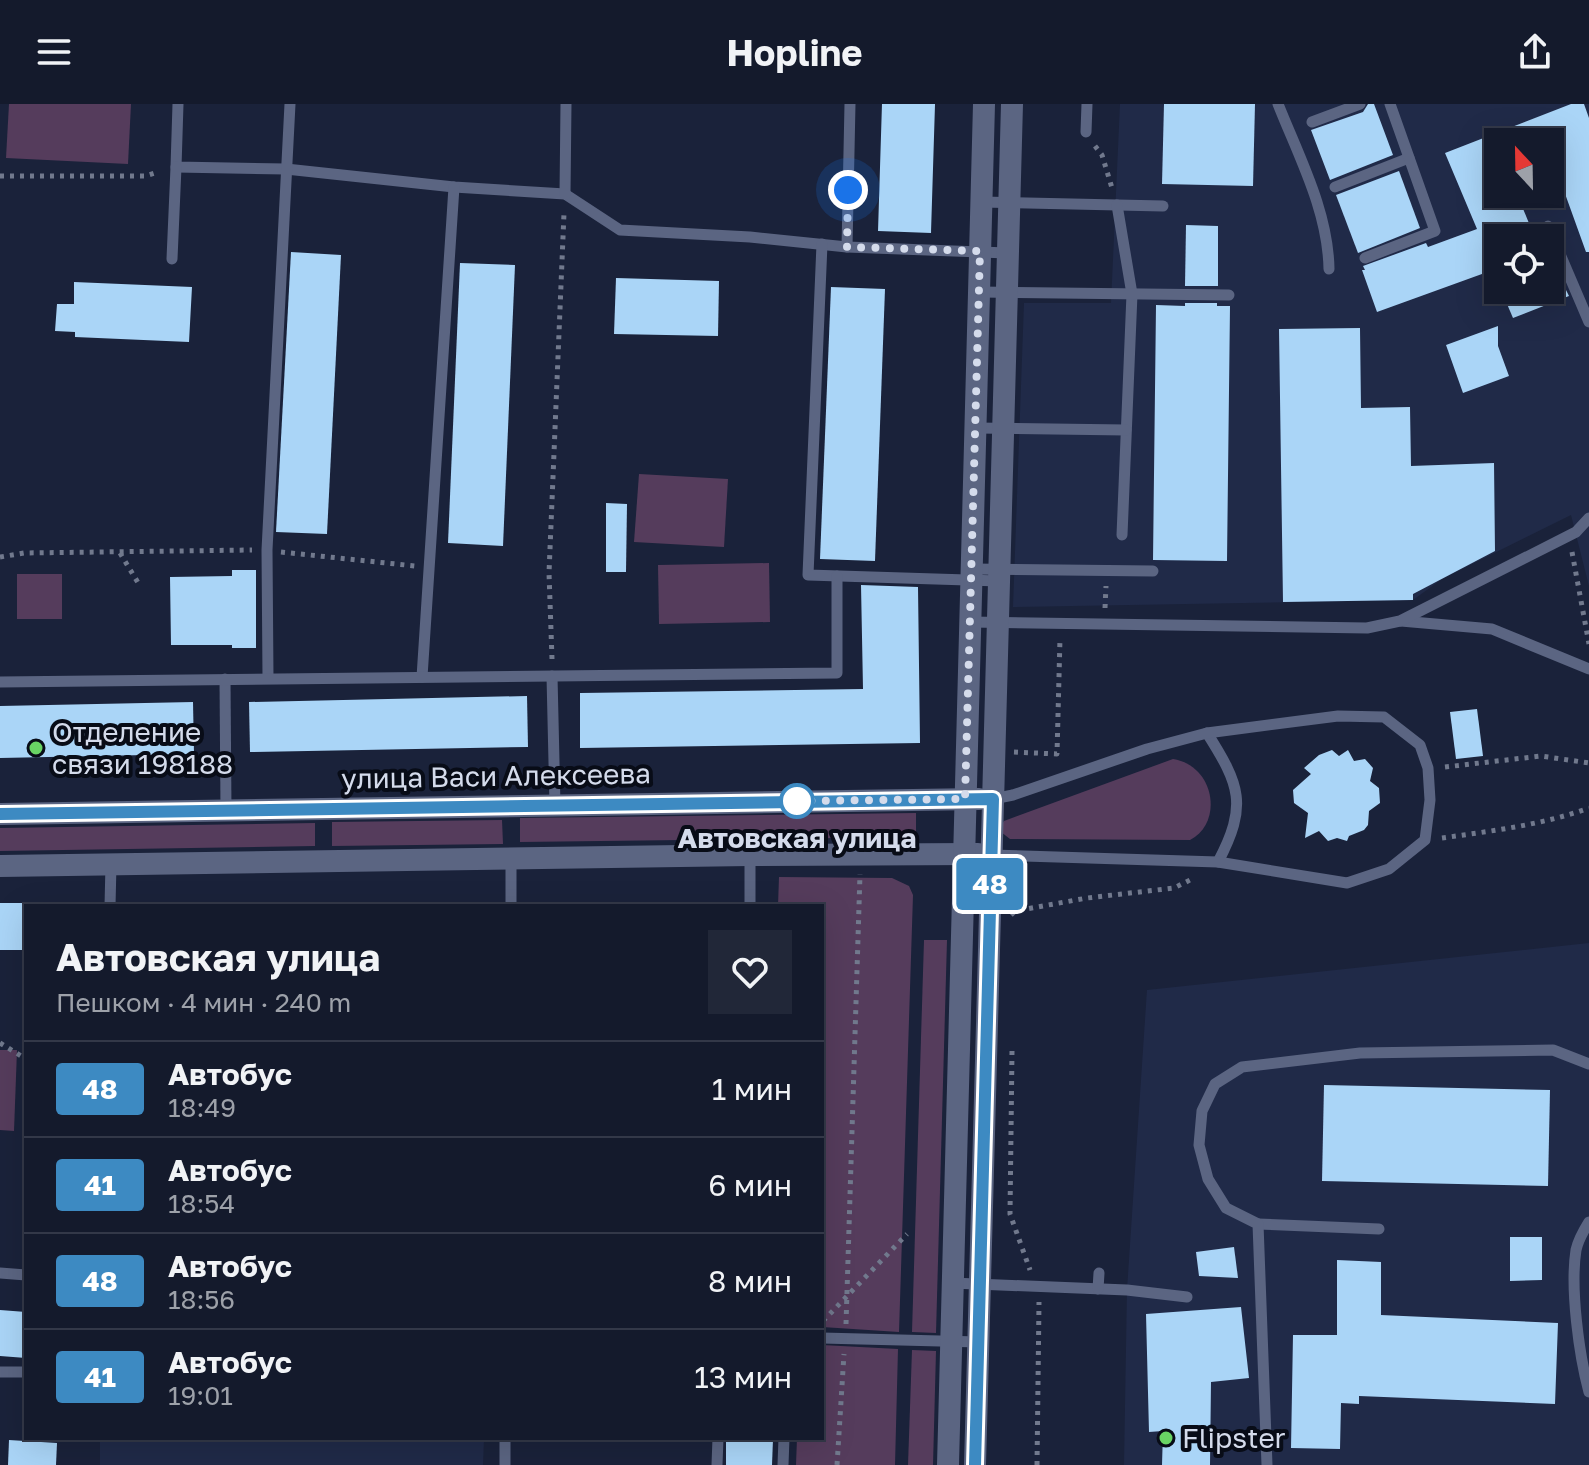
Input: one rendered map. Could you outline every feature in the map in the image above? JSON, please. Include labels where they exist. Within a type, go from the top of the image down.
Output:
[{"type":"street","points":[[948,1465],[984,104]]},
{"type":"street","points":[[975,1465],[1012,104]]},
{"type":"street","name":"улица Васи Алексеева","points":[[0,814],[993,799]]},
{"type":"street","points":[[0,866],[750,855],[991,855]]},
{"type":"lane","points":[[172,259],[178,104]]},
{"type":"lane","points":[[268,678],[267,550],[290,104]]},
{"type":"lane","points":[[565,194],[566,104]]},
{"type":"lane","points":[[847,247],[850,104]]},
{"type":"lane","points":[[1086,132],[1087,104]]},
{"type":"lane","points":[[1278,104],[1316,199],[1328,240],[1329,269]]},
{"type":"lane","points":[[1312,122],[1360,104]]},
{"type":"lane","points":[[1365,258],[1435,231],[1390,104]]},
{"type":"lane","points":[[1335,187],[1409,158]]},
{"type":"lane","points":[[176,167],[286,169],[454,187],[565,194],[620,230],[750,237],[847,247],[1007,253]]},
{"type":"lane","points":[[422,677],[454,187]]},
{"type":"lane","points":[[981,202],[1163,206]]},
{"type":"lane","points":[[1117,205],[1132,294],[1122,535]]},
{"type":"lane","points":[[822,244],[808,575],[1153,571]]},
{"type":"lane","points":[[1564,263],[1589,322]]},
{"type":"lane","points":[[979,292],[1229,295]]},
{"type":"lane","points":[[975,428],[1126,430]]},
{"type":"lane","points":[[970,622],[1367,628],[1400,621],[1569,535],[1589,518]]},
{"type":"lane","points":[[0,682],[837,673],[837,576]]},
{"type":"lane","points":[[1400,621],[1492,629],[1589,669]]},
{"type":"lane","points":[[552,676],[555,805]]},
{"type":"lane","points":[[225,679],[226,810]]},
{"type":"lane","points":[[991,855],[1218,862],[1347,883],[1389,869],[1425,840],[1430,800],[1428,768],[1420,745],[1384,717],[1338,716],[1207,733],[993,799]]},
{"type":"lane","points":[[1207,733],[1226,766],[1238,801],[1234,832],[1218,862]]},
{"type":"lane","points":[[750,855],[750,904]]},
{"type":"lane","points":[[511,859],[511,904]]},
{"type":"lane","points":[[110,904],[111,864]]},
{"type":"lane","points":[[1379,1229],[1258,1224],[1226,1208],[1208,1179],[1199,1145],[1202,1111],[1215,1084],[1242,1067],[1360,1053],[1553,1050],[1589,1064]]},
{"type":"lane","points":[[1589,1222],[1576,1248],[1580,1357],[1589,1392]]},
{"type":"lane","points":[[1258,1224],[1267,1465]]},
{"type":"lane","points":[[0,1273],[24,1275]]},
{"type":"lane","points":[[1098,1289],[1099,1273]]},
{"type":"lane","points":[[952,1283],[1098,1289],[1187,1297]]},
{"type":"lane","points":[[824,1338],[979,1342]]},
{"type":"lane","points":[[0,1372],[24,1372]]},
{"type":"lane","points":[[505,1440],[505,1465]]},
{"type":"lane","points":[[717,1465],[718,1440]]},
{"type":"lane","points":[[783,1465],[784,1440]]},
{"type":"path","points":[[1086,132],[1102,155],[1117,205]]},
{"type":"path","points":[[0,176],[145,176],[176,167]]},
{"type":"path","points":[[552,676],[549,573],[565,194]]},
{"type":"path","points":[[1569,535],[1589,644]]},
{"type":"path","points":[[0,557],[24,553],[267,550],[428,568]]},
{"type":"path","points":[[119,552],[140,586]]},
{"type":"path","points":[[1106,586],[1106,604]]},
{"type":"path","points":[[1009,752],[1057,754],[1060,624]]},
{"type":"path","points":[[1428,768],[1541,756],[1589,763]]},
{"type":"path","points":[[1425,840],[1496,831],[1567,816],[1589,808]]},
{"type":"path","points":[[837,1465],[847,1296],[860,872]]},
{"type":"path","points":[[1003,922],[1015,911],[1087,898],[1174,888],[1201,874]]},
{"type":"path","points":[[0,1043],[24,1058]]},
{"type":"path","points":[[1012,1046],[1010,1214],[1037,1287],[1040,1311],[1037,1465]]},
{"type":"path","points":[[824,1319],[907,1234]]},
{"type":"shaded area","points":[[9,104],[131,104],[128,164],[6,158]]},
{"type":"shaded area","points":[[1120,104],[1589,104],[1589,586],[1571,515],[1442,579],[1413,600],[1013,607],[1024,303],[1111,303]]},
{"type":"shaded area","points":[[639,474],[728,479],[724,547],[634,542]]},
{"type":"shaded area","points":[[769,563],[770,622],[659,624],[658,565]]},
{"type":"shaded area","points":[[17,574],[62,574],[62,619],[17,619]]},
{"type":"shaded area","points":[[1173,759],[1198,772],[1210,796],[1207,822],[1201,832],[1190,840],[1010,839],[1001,832],[1004,821]]},
{"type":"shaded area","points":[[916,813],[916,837],[520,842],[520,818]]},
{"type":"shaded area","points":[[502,820],[503,844],[332,846],[332,822]]},
{"type":"shaded area","points":[[315,823],[315,846],[0,851],[0,828]]},
{"type":"shaded area","points":[[779,877],[892,878],[909,886],[913,895],[899,1332],[824,1327],[824,904],[778,904]]},
{"type":"shaded area","points":[[924,940],[947,940],[936,1333],[912,1332]]},
{"type":"shaded area","points":[[1589,943],[1589,1465],[1124,1465],[1127,1290],[1147,990]]},
{"type":"shaded area","points":[[0,1050],[17,1050],[14,1131],[0,1130]]},
{"type":"shaded area","points":[[824,1345],[898,1349],[895,1465],[796,1465],[797,1440],[824,1440]]},
{"type":"shaded area","points":[[912,1350],[936,1351],[933,1465],[908,1465]]},
{"type":"shaded area","points":[[100,1440],[484,1440],[483,1465],[100,1465]]},
{"type":"building","points":[[882,104],[935,104],[931,233],[878,231]]},
{"type":"building","points":[[1164,104],[1255,104],[1253,186],[1162,184]]},
{"type":"building","points":[[1368,104],[1374,104],[1393,155],[1330,180],[1311,130],[1363,112]]},
{"type":"building","points":[[1571,104],[1584,104],[1589,118],[1589,252],[1586,252],[1564,191],[1564,128],[1509,128]]},
{"type":"building","points":[[1484,138],[1484,208],[1523,208],[1529,224],[1484,224],[1484,273],[1377,312],[1363,266],[1426,243],[1428,247],[1477,229],[1445,153]]},
{"type":"building","points":[[1399,171],[1420,228],[1358,253],[1336,195]]},
{"type":"building","points":[[1186,225],[1218,226],[1218,286],[1185,286]]},
{"type":"building","points":[[291,252],[341,255],[327,534],[276,532]]},
{"type":"building","points":[[460,263],[515,265],[503,546],[448,543]]},
{"type":"building","points":[[616,278],[719,281],[718,336],[614,334]]},
{"type":"building","points":[[74,282],[192,287],[189,342],[75,337],[75,332],[55,331],[57,304],[74,304]]},
{"type":"building","points":[[831,287],[885,289],[875,561],[820,559]]},
{"type":"building","points":[[1185,303],[1230,306],[1227,561],[1153,560],[1156,305],[1185,306]]},
{"type":"building","points":[[1507,304],[1549,304],[1513,318]]},
{"type":"building","points":[[1498,326],[1498,346],[1509,376],[1463,393],[1446,345]]},
{"type":"building","points":[[1360,328],[1361,408],[1410,407],[1411,466],[1494,463],[1495,551],[1413,594],[1413,600],[1283,602],[1279,329]]},
{"type":"building","points":[[606,503],[627,504],[626,572],[606,572]]},
{"type":"building","points":[[232,570],[256,570],[256,648],[171,645],[170,577],[232,576]]},
{"type":"building","points":[[861,585],[918,587],[920,743],[580,748],[580,693],[863,689]]},
{"type":"building","points":[[527,696],[528,747],[250,752],[249,702]]},
{"type":"building","points":[[193,702],[194,754],[0,758],[0,706]]},
{"type":"building","points":[[1477,709],[1483,756],[1456,759],[1450,712]]},
{"type":"building","points":[[1332,750],[1339,756],[1348,750],[1354,761],[1365,759],[1373,768],[1370,781],[1379,788],[1380,803],[1369,811],[1368,825],[1349,836],[1347,841],[1337,838],[1328,841],[1319,831],[1305,838],[1308,813],[1294,803],[1293,790],[1311,774],[1304,768],[1319,755]]},
{"type":"building","points":[[0,903],[26,903],[24,950],[0,950]]},
{"type":"building","points":[[1324,1085],[1550,1090],[1548,1186],[1322,1181]]},
{"type":"building","points":[[1510,1237],[1542,1237],[1542,1280],[1510,1281]]},
{"type":"building","points":[[1234,1247],[1238,1278],[1199,1276],[1196,1252]]},
{"type":"building","points":[[1337,1260],[1381,1262],[1381,1315],[1558,1323],[1555,1404],[1359,1396],[1359,1404],[1341,1403],[1340,1449],[1291,1448],[1293,1335],[1337,1335]]},
{"type":"building","points":[[1241,1307],[1249,1378],[1211,1382],[1210,1465],[1162,1465],[1163,1431],[1149,1432],[1146,1314]]},
{"type":"building","points":[[0,1310],[24,1312],[24,1358],[0,1356]]},
{"type":"building","points":[[9,1440],[57,1443],[56,1465],[8,1465]]},
{"type":"building","points":[[726,1440],[773,1440],[772,1465],[726,1465]]},
{"type":"bus line","name":"48","points":[[0,814],[993,799],[975,1465]]},
{"type":"place","name":"Отделение связи 198188","points":[[36,748]]},
{"type":"place","name":"Автовская улица","points":[[797,801]]},
{"type":"place","name":"Flipster","points":[[1166,1438]]},
{"type":"route","points":[[797,801],[965,799],[980,251],[847,247],[848,190]]}]
